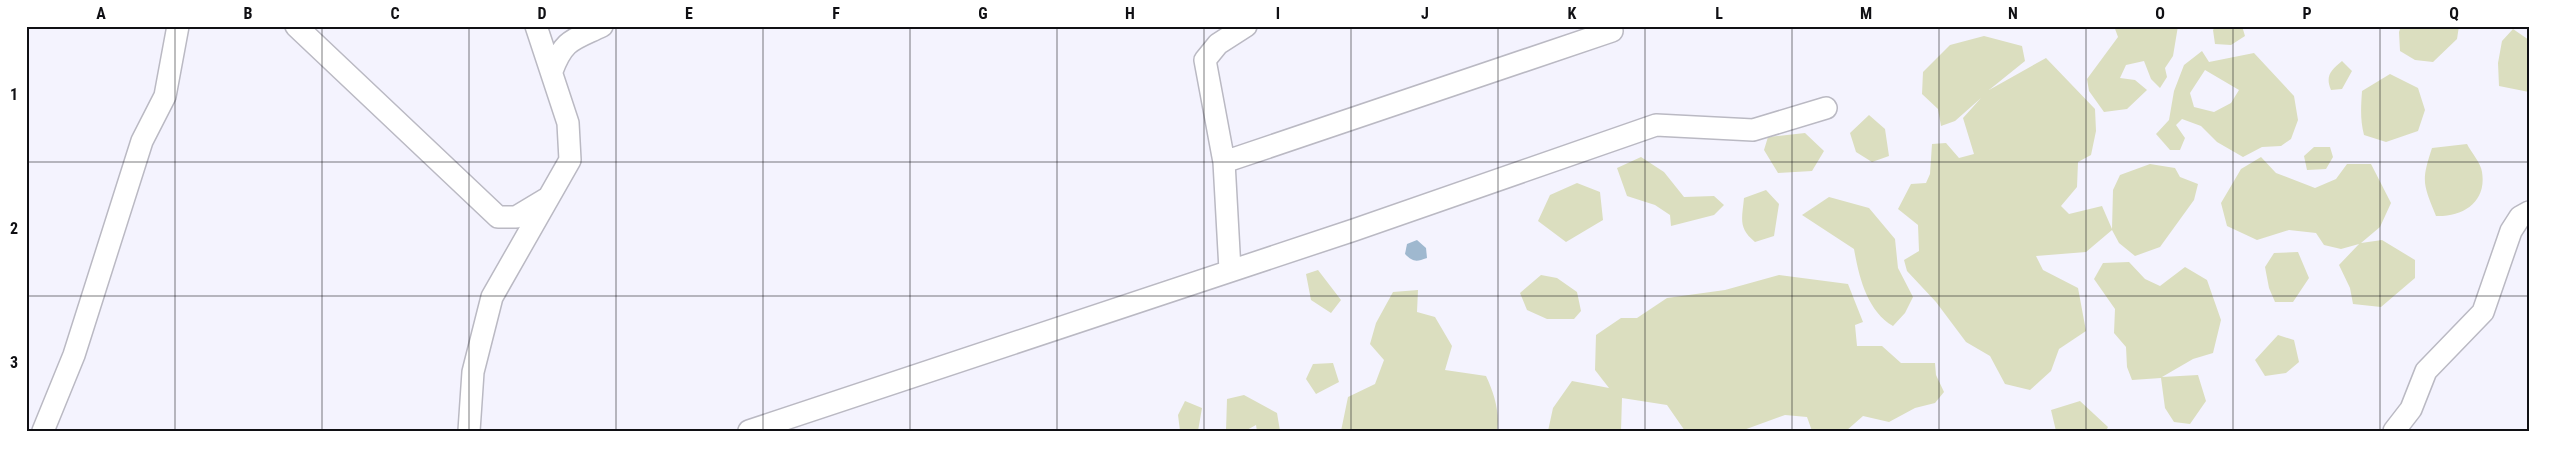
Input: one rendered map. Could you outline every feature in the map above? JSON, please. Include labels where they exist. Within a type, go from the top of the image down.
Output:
[{"type":"street","points":[[43,431],[74,355],[142,141],[164,96],[178,26]]},
{"type":"street","points":[[296,26],[498,217],[516,216],[548,197]]},
{"type":"street","points":[[552,71],[559,53],[567,43],[602,26]]},
{"type":"street","points":[[1230,270],[1224,162],[1205,60],[1218,44],[1246,26]]},
{"type":"street","points":[[470,431],[473,372],[492,297],[570,160],[568,123],[538,30]]},
{"type":"street","points":[[538,30],[552,42],[567,43]]},
{"type":"street","points":[[1224,162],[1612,31]]},
{"type":"street","points":[[749,431],[1656,125],[1753,130],[1826,108]]},
{"type":"street","points":[[2394,431],[2411,409],[2426,371],[2483,312],[2510,230],[2520,216],[2529,212]]},
{"type":"green space","points":[[2114,26],[2178,26],[2173,56],[2165,68],[2167,77],[2160,88],[2151,79],[2144,61],[2126,65],[2120,78],[2135,80],[2147,90],[2127,109],[2104,112],[2089,91],[2087,79],[2118,37]]},
{"type":"green space","points":[[2216,26],[2242,26],[2245,36],[2231,45],[2215,44],[2213,30]]},
{"type":"green space","points":[[2401,26],[2459,26],[2457,39],[2433,62],[2415,60],[2400,51],[2399,32]]},
{"type":"green space","points":[[2513,29],[2529,40],[2529,92],[2499,86],[2498,63],[2502,41]]},
{"type":"green space","points":[[1984,36],[2022,46],[2025,61],[1989,90],[2046,58],[2095,109],[2096,131],[2091,155],[2078,162],[2077,187],[2061,206],[2069,214],[2102,206],[2112,229],[2113,190],[2120,175],[2150,164],[2175,168],[2180,177],[2198,184],[2194,200],[2160,247],[2135,256],[2119,243],[2112,230],[2086,252],[2036,256],[2043,270],[2078,288],[2086,331],[2059,349],[2051,371],[2030,390],[2005,384],[1990,356],[1966,342],[1936,302],[1907,271],[1904,260],[1919,251],[1918,225],[1898,209],[1911,184],[1926,183],[1930,174],[1932,144],[1946,143],[1959,158],[1974,154],[1963,118],[1981,98],[1955,121],[1941,126],[1938,109],[1922,94],[1923,72],[1950,45]]},
{"type":"green space","points":[[2202,51],[2209,62],[2254,53],[2294,96],[2298,120],[2291,139],[2281,146],[2262,147],[2243,157],[2217,142],[2201,126],[2182,119],[2176,125],[2185,138],[2180,150],[2170,150],[2156,134],[2169,120],[2174,91],[2184,65]],"holes":[[[2205,70],[2239,90],[2231,103],[2214,112],[2194,107],[2190,93]]]},
{"type":"green space","points":[[2342,61],[2352,71],[2342,89],[2331,90],[2329,85],[2330,74]]},
{"type":"green space","points":[[2390,74],[2418,88],[2425,110],[2418,131],[2386,142],[2364,135],[2361,119],[2362,91]]},
{"type":"green space","points":[[1869,115],[1885,129],[1889,156],[1872,162],[1856,152],[1850,133]]},
{"type":"green space","points":[[1805,133],[1824,151],[1812,171],[1778,173],[1764,150],[1768,137]]},
{"type":"green space","points":[[2467,144],[2478,161],[2482,172],[2483,183],[2481,192],[2471,206],[2464,210],[2446,216],[2436,216],[2425,182],[2426,168],[2432,148]]},
{"type":"green space","points":[[2314,147],[2330,147],[2333,157],[2326,169],[2307,170],[2304,156]]},
{"type":"green space","points":[[1641,157],[1664,172],[1684,197],[1714,196],[1724,205],[1714,215],[1671,226],[1670,215],[1655,205],[1627,196],[1617,168]]},
{"type":"green space","points":[[2261,157],[2276,173],[2315,188],[2336,179],[2347,164],[2371,164],[2391,203],[2380,227],[2361,243],[2382,240],[2415,260],[2415,278],[2381,307],[2353,304],[2350,288],[2339,265],[2359,244],[2341,249],[2324,245],[2316,233],[2289,230],[2257,240],[2227,226],[2221,203],[2241,169]]},
{"type":"green space","points":[[1577,183],[1600,192],[1603,220],[1566,242],[1538,221],[1550,195]]},
{"type":"green space","points":[[1766,190],[1779,204],[1774,236],[1755,242],[1746,232],[1742,223],[1744,198]]},
{"type":"green space","points":[[1829,197],[1869,208],[1895,239],[1898,268],[1913,297],[1905,313],[1893,326],[1884,320],[1871,302],[1862,282],[1854,249],[1802,215]]},
{"type":"green space","points":[[2298,252],[2309,278],[2293,302],[2275,302],[2269,288],[2265,267],[2274,253]]},
{"type":"green space","points":[[2129,262],[2145,279],[2160,286],[2185,267],[2207,280],[2221,320],[2213,353],[2193,359],[2162,377],[2198,375],[2206,401],[2190,424],[2174,422],[2165,408],[2161,378],[2132,380],[2127,367],[2126,347],[2114,333],[2115,309],[2094,279],[2103,263]]},
{"type":"green space","points":[[1318,270],[1341,300],[1331,313],[1311,300],[1306,274]]},
{"type":"green space","points":[[1541,275],[1557,278],[1577,292],[1581,311],[1574,319],[1547,319],[1527,310],[1520,293]]},
{"type":"green space","points":[[1779,275],[1848,284],[1863,322],[1855,325],[1857,346],[1882,346],[1901,363],[1935,363],[1936,375],[1944,392],[1935,403],[1915,408],[1889,422],[1863,416],[1846,431],[1812,431],[1807,417],[1785,415],[1741,431],[1685,431],[1667,405],[1622,398],[1621,431],[1548,431],[1553,408],[1572,381],[1609,388],[1595,370],[1596,335],[1621,318],[1637,318],[1667,298],[1725,290]]},
{"type":"green space","points":[[1418,290],[1417,312],[1435,317],[1452,346],[1445,370],[1486,376],[1496,403],[1497,431],[1341,431],[1348,397],[1375,384],[1384,360],[1370,344],[1376,323],[1393,292]]},
{"type":"green space","points":[[2278,335],[2294,340],[2299,362],[2286,373],[2265,376],[2255,360]]},
{"type":"green space","points":[[1333,363],[1339,382],[1316,394],[1306,379],[1313,364]]},
{"type":"green space","points":[[1244,395],[1277,413],[1280,431],[1257,431],[1256,425],[1245,431],[1226,431],[1227,399]]},
{"type":"green space","points":[[1185,401],[1202,408],[1198,431],[1180,431],[1178,415]]},
{"type":"green space","points":[[2080,401],[2108,427],[2106,431],[2056,431],[2051,410]]},
{"type":"water","points":[[1417,240],[1426,248],[1427,258],[1415,260],[1410,259],[1405,254],[1407,244]]}]
